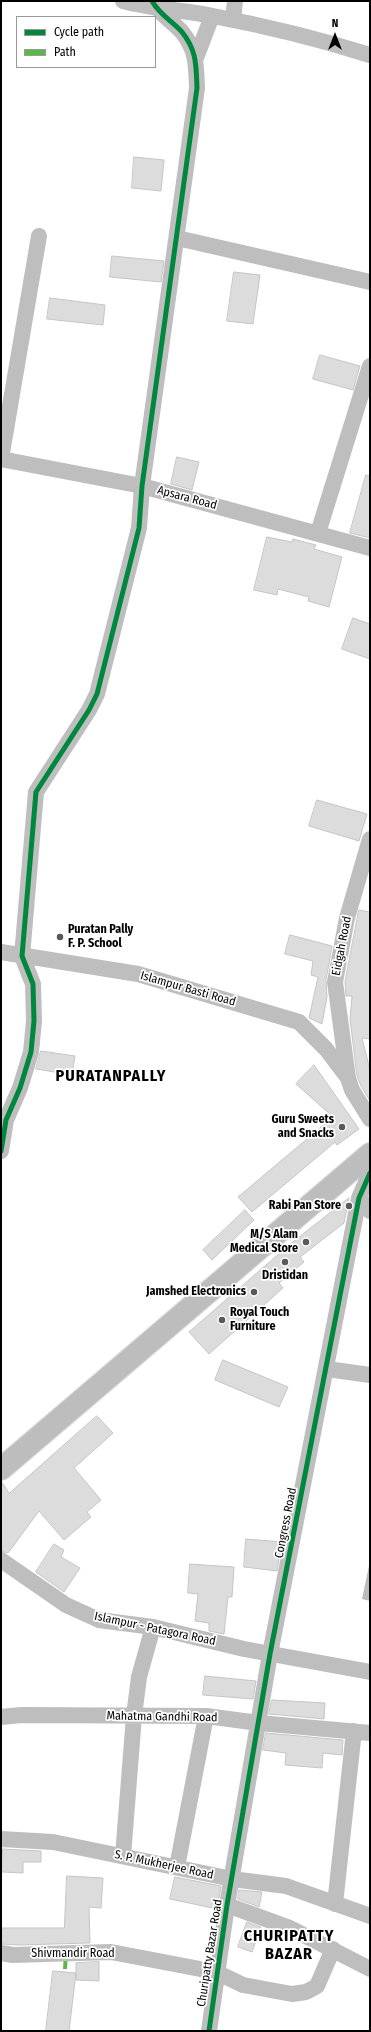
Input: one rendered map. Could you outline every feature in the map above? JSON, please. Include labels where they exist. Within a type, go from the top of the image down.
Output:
[{"type":"main road","points":[[1,1469],[370,1154]]},
{"type":"street","points":[[123,1],[154,5],[286,31],[370,55]]},
{"type":"street","points":[[233,20],[235,1]]},
{"type":"street","points":[[154,5],[182,32],[196,58]]},
{"type":"street","points":[[1,1151],[6,1120],[20,1088],[31,1052],[34,1021],[33,984],[22,956],[36,792],[89,710],[97,694],[139,528],[142,486],[197,88],[196,58],[212,16]]},
{"type":"street","points":[[1,459],[39,236]]},
{"type":"street","points":[[177,238],[370,282]]},
{"type":"street","points":[[318,533],[370,366]]},
{"type":"street","name":"Apsara Road","points":[[1,459],[142,486],[370,548]]},
{"type":"street","name":"Eidgah Road","points":[[348,1078],[335,982],[347,918],[370,839]]},
{"type":"street","name":"Islampur Basti Road","points":[[1,952],[138,974],[299,1022],[326,1049],[348,1078]]},
{"type":"street","points":[[348,1078],[352,1090],[370,1119]]},
{"type":"street","name":"Congress Road","points":[[232,1879],[270,1654],[327,1369],[358,1198],[370,1173]]},
{"type":"street","points":[[358,1198],[370,1210]]},
{"type":"street","points":[[327,1369],[370,1376]]},
{"type":"street","name":"Islampur - Patagora Road","points":[[1,1560],[66,1605],[99,1620],[154,1626],[270,1654],[370,1672]]},
{"type":"street","points":[[123,1856],[134,1716],[139,1677],[154,1626]]},
{"type":"street","name":"Mahatma Gandhi Road","points":[[1,1717],[22,1715],[206,1716],[259,1723],[370,1733]]},
{"type":"street","points":[[177,1867],[206,1716]]},
{"type":"street","points":[[335,1904],[354,1731]]},
{"type":"street","name":"S. P. Mukherjee Road","points":[[1,1839],[53,1842],[232,1879],[286,1886],[370,1916]]},
{"type":"street","name":"Churipatty Bazar Road","points":[[209,2031],[216,1972],[232,1879]]},
{"type":"street","points":[[227,1905],[290,1928],[370,1969]]},
{"type":"street","name":"Shivmandir Road","points":[[1,1953],[111,1952],[216,1972],[244,1985],[292,1994],[306,1992],[316,1986],[333,1949]]},
{"type":"shaded area","points":[[370,1561],[370,1601],[362,1599]]},
{"type":"building","points":[[134,157],[164,160],[161,191],[132,188]]},
{"type":"building","points":[[112,256],[164,261],[161,282],[110,277]]},
{"type":"building","points":[[234,272],[260,275],[253,324],[227,321]]},
{"type":"building","points":[[50,298],[105,305],[103,325],[47,319]]},
{"type":"building","points":[[320,355],[360,366],[353,390],[313,379]]},
{"type":"building","points":[[177,457],[199,462],[192,490],[171,484]]},
{"type":"building","points":[[366,475],[370,476],[370,538],[350,533]]},
{"type":"building","points":[[267,537],[292,542],[293,539],[316,545],[314,549],[342,557],[329,607],[308,601],[309,597],[278,589],[277,595],[254,590]]},
{"type":"building","points":[[353,618],[370,624],[370,659],[342,649]]},
{"type":"building","points":[[317,800],[367,814],[359,841],[309,826]]},
{"type":"building","points":[[359,910],[370,912],[370,1039],[362,1038],[370,1070],[370,1101],[357,1076],[350,1019],[352,996],[346,996],[345,982]]},
{"type":"building","points":[[290,935],[332,946],[326,980],[327,997],[322,1024],[309,1018],[318,977],[311,975],[313,961],[285,954]]},
{"type":"building","points":[[41,1051],[75,1056],[72,1075],[36,1069]]},
{"type":"building","points":[[314,1065],[359,1129],[337,1145],[335,1142],[252,1212],[238,1197],[333,1117],[296,1084]]},
{"type":"building","points":[[349,1198],[344,1223],[300,1257],[304,1262],[279,1283],[283,1288],[209,1354],[189,1332],[289,1245]]},
{"type":"building","points":[[245,1210],[254,1220],[212,1260],[203,1250]]},
{"type":"building","points":[[223,1360],[288,1387],[279,1407],[215,1380]]},
{"type":"building","points":[[97,1416],[113,1433],[74,1468],[101,1500],[87,1512],[91,1517],[64,1540],[39,1511],[8,1553],[1,1551],[1,1481],[9,1493]]},
{"type":"building","points":[[246,1539],[282,1542],[277,1571],[244,1567]]},
{"type":"building","points":[[54,1544],[64,1550],[61,1557],[80,1568],[64,1592],[36,1572]]},
{"type":"building","points":[[190,1564],[234,1567],[232,1597],[228,1597],[224,1634],[209,1631],[209,1623],[195,1621],[198,1594],[188,1593]]},
{"type":"building","points":[[205,1676],[256,1681],[253,1699],[203,1695]]},
{"type":"building","points":[[272,1700],[325,1703],[324,1719],[269,1714]]},
{"type":"building","points":[[266,1733],[343,1740],[342,1755],[323,1753],[322,1768],[285,1765],[286,1753],[263,1750]]},
{"type":"building","points":[[3,1849],[41,1851],[41,1862],[23,1862],[23,1873],[2,1872]]},
{"type":"building","points":[[67,1876],[103,1878],[101,1908],[89,1907],[90,1943],[1,1944],[1,1928],[64,1928]]},
{"type":"building","points":[[175,1877],[221,1886],[217,1909],[170,1899]]},
{"type":"building","points":[[239,1890],[262,1892],[259,1907],[238,1899]]},
{"type":"building","points":[[247,1922],[261,1927],[252,1952],[238,1947]]},
{"type":"building","points":[[99,1962],[99,1981],[76,1980],[76,1963]]},
{"type":"building","points":[[53,1971],[76,1973],[69,2031],[46,2031]]},
{"type":"marked path","points":[[65,1969],[66,1953]]},
{"type":"cycle path","points":[[1,1151],[6,1120],[20,1088],[31,1052],[34,1021],[33,984],[22,956],[36,792],[89,710],[97,694],[139,528],[142,486],[197,88],[196,65],[191,46],[182,32],[162,14],[152,1]]},
{"type":"cycle path","points":[[209,2031],[227,1905],[270,1654],[359,1198],[370,1173]]},
{"type":"place","name":"Puratan Pally F. P. School","points":[[60,937]]},
{"type":"place","name":"Guru Sweets and Snacks","points":[[342,1127]]},
{"type":"place","name":"Rabi Pan Store","points":[[349,1206]]},
{"type":"place","name":"M/S Alam Medical Store","points":[[306,1242]]},
{"type":"place","name":"Dristidan","points":[[285,1262]]},
{"type":"place","name":"Jamshed Electronics","points":[[254,1292]]},
{"type":"place","name":"Royal Touch Furniture","points":[[222,1320]]},
{"type":"district","name":"PURATANPALLY","points":[[111,1077]]},
{"type":"district","name":"CHURIPATTY BAZAR","points":[[289,1946]]}]
